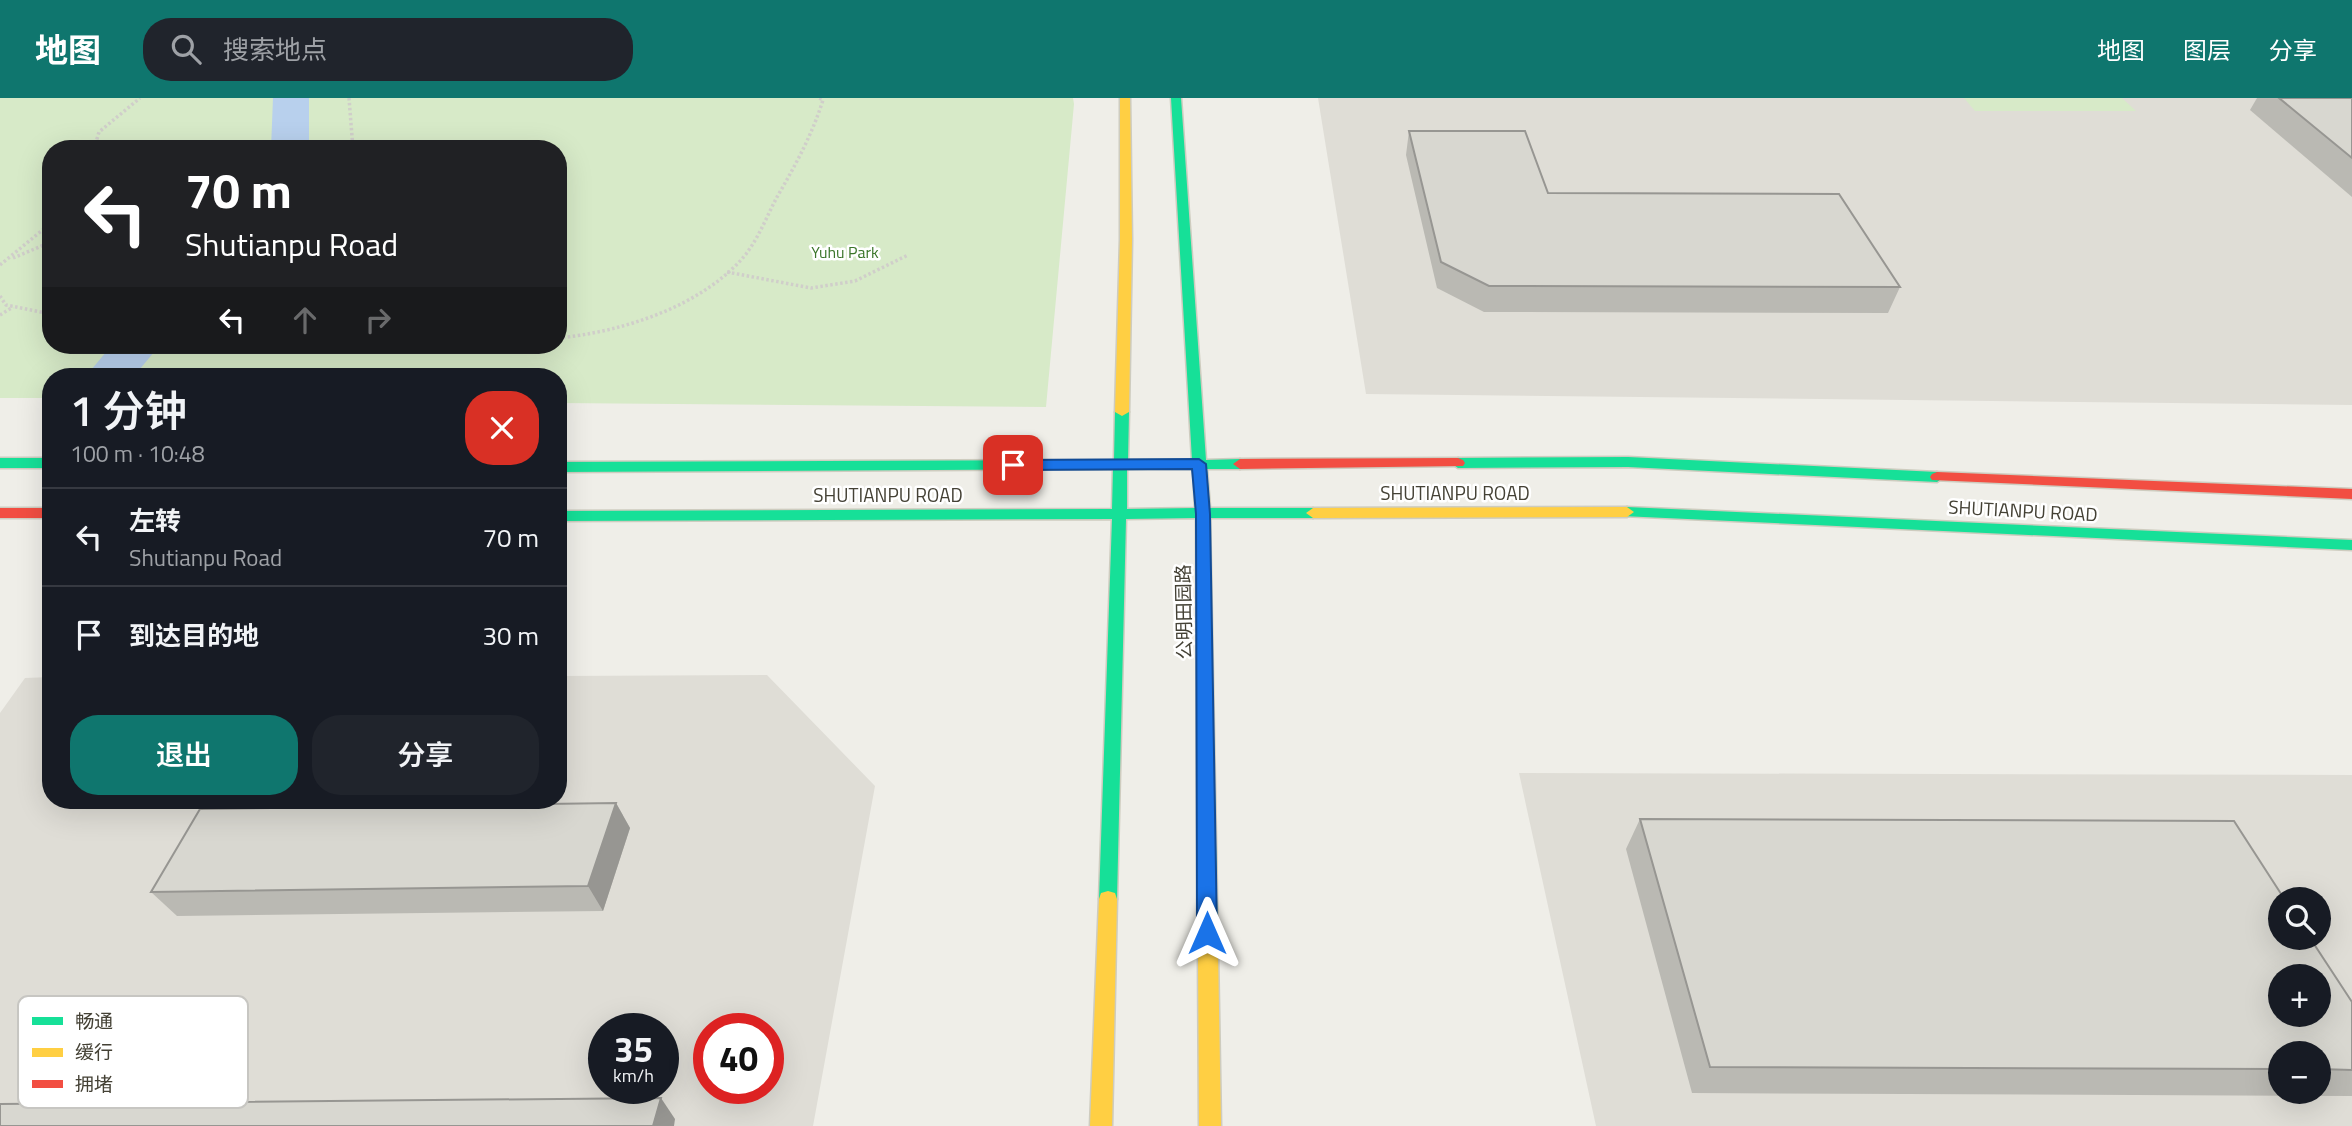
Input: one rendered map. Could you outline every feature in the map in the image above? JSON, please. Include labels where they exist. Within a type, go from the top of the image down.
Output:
[{"type":"street","points":[[1101,1126],[1120,514],[1126,240],[1125,98]]},
{"type":"street","name":"公明田园路","points":[[1176,98],[1203,514],[1210,1126]]},
{"type":"street","name":"SHUTIANPU ROAD","points":[[567,467],[1629,462],[2281,493],[2352,494]]},
{"type":"street","points":[[0,463],[42,463]]},
{"type":"street","name":"SHUTIANPU ROAD","points":[[567,516],[1644,512],[2352,545]]},
{"type":"street","points":[[0,513],[42,513]]},
{"type":"path","points":[[97,140],[99,132],[139,98]]},
{"type":"path","points":[[349,98],[352,140]]},
{"type":"path","points":[[567,338],[577,338],[656,315],[718,280],[744,258],[815,128],[821,99],[830,98]]},
{"type":"path","points":[[0,265],[42,230]]},
{"type":"path","points":[[6,260],[42,246]]},
{"type":"path","points":[[727,272],[811,288],[855,281],[908,255]]},
{"type":"path","points":[[0,296],[6,305],[42,312]]},
{"type":"path","points":[[0,315],[14,306]]},
{"type":"shaded area","points":[[1318,98],[2352,98],[2352,405],[1366,394]]},
{"type":"shaded area","points":[[767,675],[875,786],[813,1126],[0,1126],[0,713],[25,678],[42,677],[42,809],[567,809],[567,676]]},
{"type":"shaded area","points":[[1519,773],[2352,775],[2352,1126],[1596,1126]]},
{"type":"green space","name":"Yuhu Park","points":[[0,98],[1073,98],[1046,407],[567,403],[567,368],[42,368],[42,398],[0,398]]},
{"type":"green space","points":[[1964,98],[2122,98],[2136,111],[1975,111]]},
{"type":"building","points":[[2279,98],[2352,98],[2352,158]]},
{"type":"building","points":[[1409,131],[1525,131],[1548,193],[1839,194],[1900,287],[1489,286],[1441,262]]},
{"type":"building","points":[[616,803],[588,886],[151,892],[200,809],[567,809],[567,804]]},
{"type":"building","points":[[1640,819],[2234,821],[2277,887],[2268,887],[2268,950],[2318,950],[2327,964],[2268,964],[2268,1027],[2331,1027],[2331,970],[2352,1002],[2352,1070],[2331,1069],[2331,1041],[2268,1041],[2268,1069],[1710,1067]]},
{"type":"building","points":[[588,1099],[588,1104],[659,1104],[653,1126],[0,1126],[0,1104],[18,1104],[18,1108],[248,1108],[248,1102]]},
{"type":"waterway","points":[[290,140],[291,98]]},
{"type":"waterway","points":[[116,368],[129,354]]},
{"type":"traffic: fast","points":[[1176,98],[1203,514],[1208,952]]},
{"type":"traffic: fast","points":[[1108,899],[1122,412]]},
{"type":"traffic: fast","points":[[1458,463],[1628,462],[1937,477]]},
{"type":"traffic: fast","points":[[0,463],[42,463]]},
{"type":"traffic: fast","points":[[567,467],[1240,464]]},
{"type":"traffic: fast","points":[[1627,512],[2352,545]]},
{"type":"traffic: fast","points":[[567,516],[1313,513]]},
{"type":"traffic: slow","points":[[1122,412],[1126,240],[1125,98]]},
{"type":"traffic: slow","points":[[1313,513],[1627,512]]},
{"type":"traffic: slow","points":[[1101,1126],[1108,899]]},
{"type":"traffic: slow","points":[[1208,952],[1210,1126]]},
{"type":"traffic: jam","points":[[1240,464],[1458,463]]},
{"type":"traffic: jam","points":[[1937,477],[2352,494]]},
{"type":"traffic: jam","points":[[0,513],[42,513]]},
{"type":"route","points":[[1013,465],[1199,464],[1203,514],[1207,933]]}]
